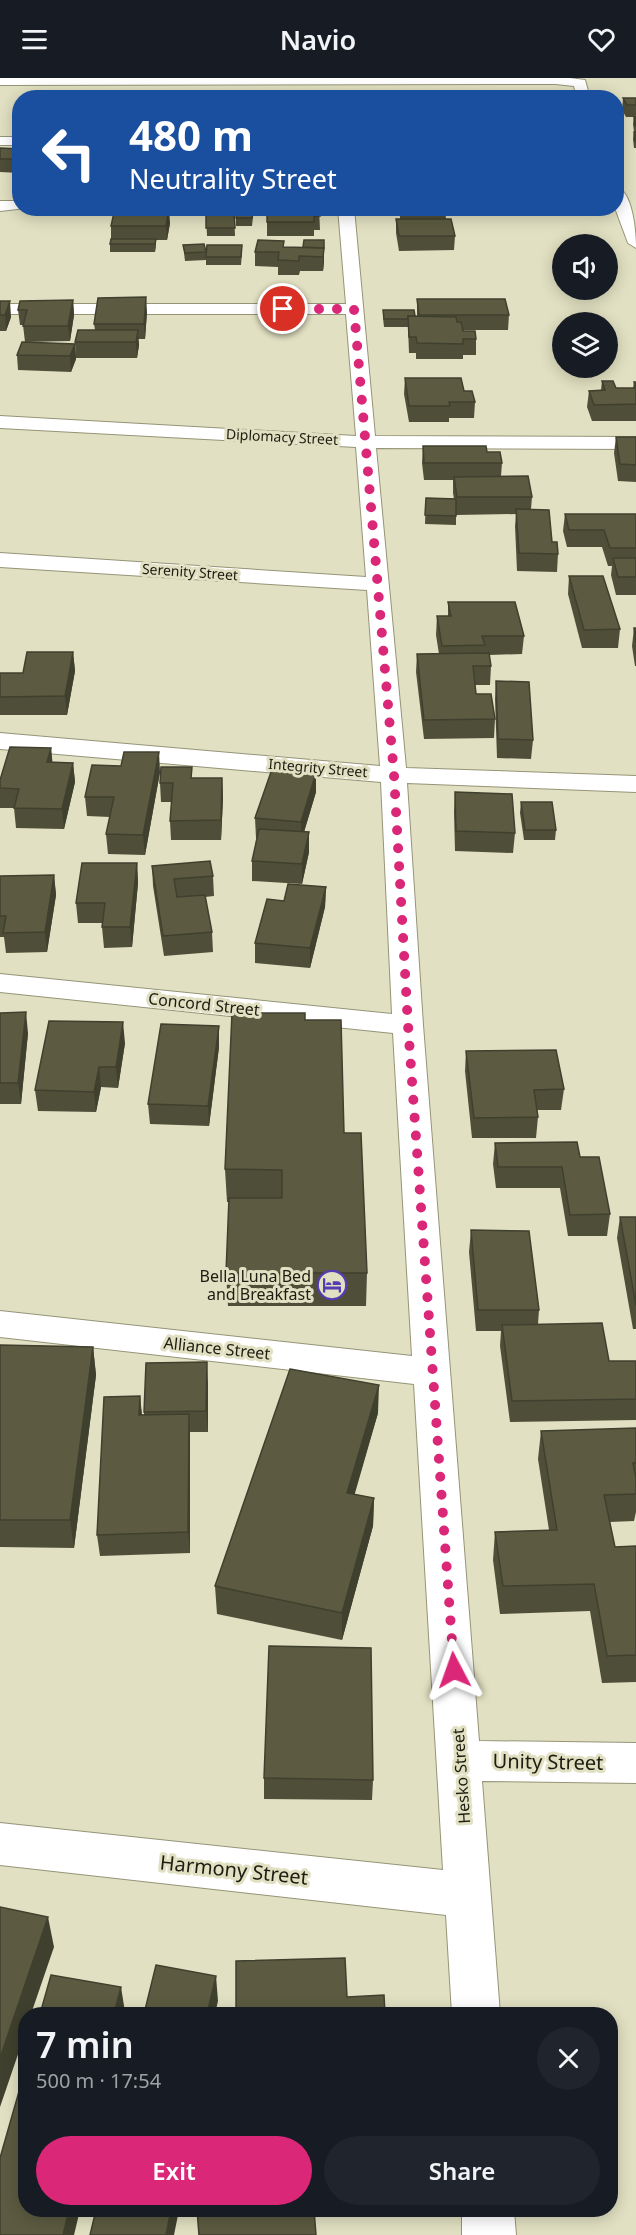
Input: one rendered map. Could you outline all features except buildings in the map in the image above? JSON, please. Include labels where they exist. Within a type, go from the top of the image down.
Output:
[{"type":"street","points":[[0,81],[574,81],[580,83],[582,90]]},
{"type":"street","points":[[624,214],[636,243]]},
{"type":"street","name":"Hesko Street","points":[[347,216],[394,775],[408,1025],[476,2007]]},
{"type":"street","points":[[0,309],[354,309]]},
{"type":"street","name":"Diplomacy Street","points":[[0,422],[366,442],[636,442]]},
{"type":"street","name":"Serenity Street","points":[[0,560],[379,584]]},
{"type":"street","name":"Integrity Street","points":[[0,741],[394,775],[636,784]]},
{"type":"street","name":"Concord Street","points":[[0,983],[408,1025]]},
{"type":"street","name":"Alliance Street","points":[[0,1324],[433,1372]]},
{"type":"street","name":"Unity Street","points":[[460,1761],[636,1763]]},
{"type":"street","name":"Harmony Street","points":[[0,1844],[469,1895]]},
{"type":"street","points":[[488,2217],[489,2235]]},
{"type":"place","name":"Bella Luna Bed and Breakfast","points":[[332,1285]]},
{"type":"route","points":[[283,309],[354,309],[394,775],[408,1025],[454,1670]]}]
